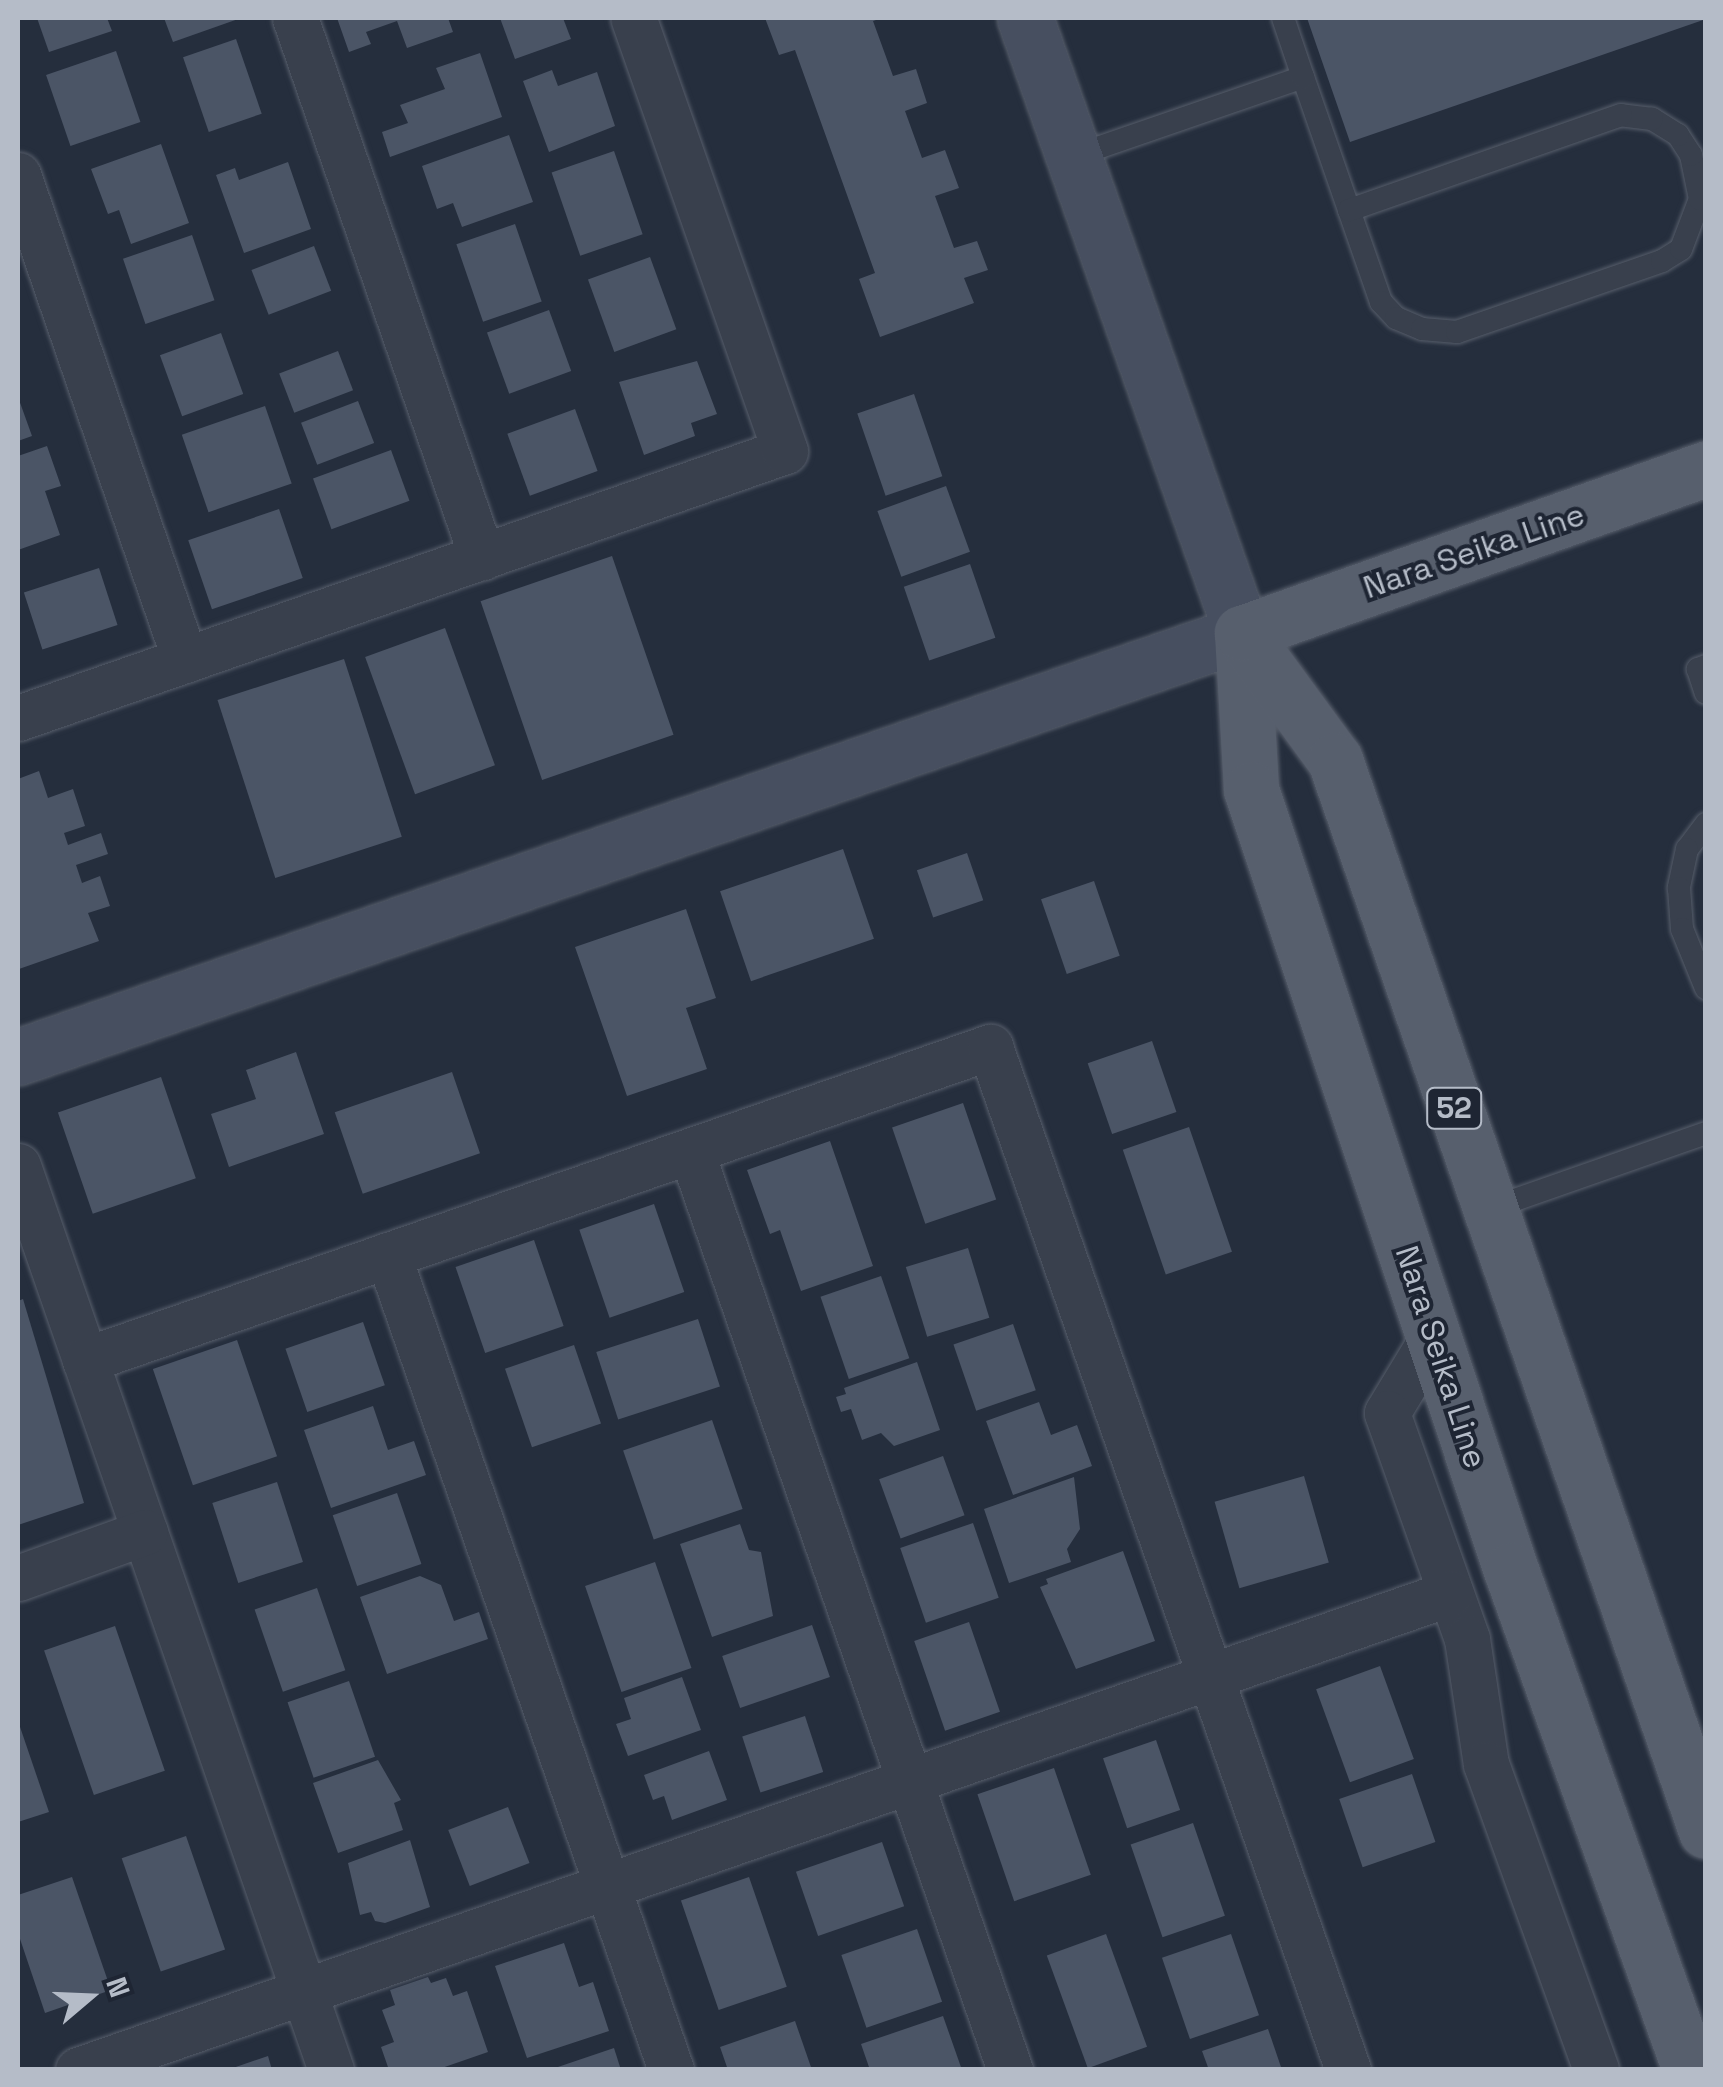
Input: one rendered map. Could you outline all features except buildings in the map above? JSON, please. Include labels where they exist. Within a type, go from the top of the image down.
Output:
[{"type":"main road","name":"Nara Seika Line","points":[[1690,2070],[1434,1335],[1250,789],[1242,633],[1706,468]]},
{"type":"main road","name":"52","points":[[1242,633],[1335,760],[1706,1831]]},
{"type":"street","points":[[295,18],[482,557]]},
{"type":"street","points":[[18,718],[785,451],[633,18]]},
{"type":"street","points":[[18,1056],[1242,633],[1025,18]]},
{"type":"street","points":[[18,175],[184,660]]},
{"type":"street","points":[[85,1360],[990,1047],[1348,2070]]},
{"type":"street","points":[[691,1150],[1010,2070]]},
{"type":"street","points":[[18,1166],[332,2070]]},
{"type":"street","points":[[388,1255],[670,2070]]},
{"type":"street","points":[[1434,1335],[1387,1413],[1478,1682],[1486,1764],[1596,2070]]},
{"type":"street","points":[[18,1578],[145,1532]]},
{"type":"street","points":[[78,2070],[1450,1593]]},
{"type":"lane","points":[[1282,18],[1349,210],[1382,302],[1396,318],[1443,332],[1662,261],[1681,249],[1700,199],[1691,155],[1678,135],[1652,119],[1621,115],[1349,210]]},
{"type":"lane","points":[[1074,156],[1303,77]]},
{"type":"lane","points":[[1706,666],[1698,669],[1706,692]]},
{"type":"lane","points":[[1706,824],[1687,850],[1678,888],[1682,929],[1706,988]]},
{"type":"lane","points":[[1489,1209],[1706,1133]]}]
